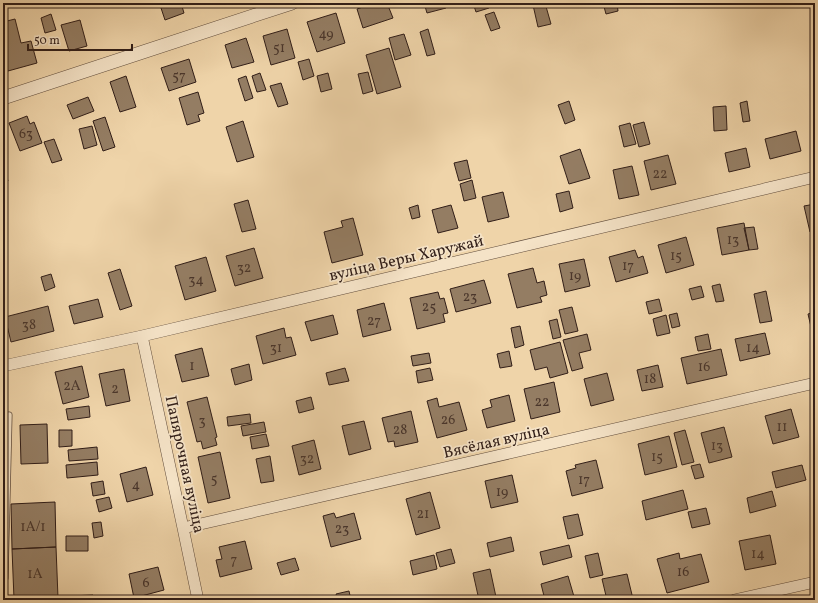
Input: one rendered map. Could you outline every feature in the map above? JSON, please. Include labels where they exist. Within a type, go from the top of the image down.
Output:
[{"type":"street","points":[[3,98],[292,3]]},
{"type":"street","name":"вуліца Веры Харужай","points":[[3,366],[142,336],[815,177]]},
{"type":"street","name":"Папярочная вуліца","points":[[142,336],[184,528],[198,600]]},
{"type":"street","name":"Вясёлая вуліца","points":[[184,528],[815,383]]},
{"type":"street","points":[[734,600],[815,582]]},
{"type":"lane","points":[[3,578],[5,578],[9,415]]},
{"type":"building","points":[[167,3],[181,3],[184,13],[165,20],[160,5]]},
{"type":"building","points":[[375,3],[387,3],[393,18],[363,28],[357,9]]},
{"type":"building","points":[[424,3],[444,3],[446,8],[427,13]]},
{"type":"building","points":[[473,3],[488,3],[489,8],[476,12]]},
{"type":"building","points":[[545,3],[551,24],[538,27],[533,5]]},
{"type":"building","points":[[588,3],[600,3],[600,4],[589,7]]},
{"type":"building","points":[[603,3],[617,3],[618,11],[606,14]]},
{"type":"building","points":[[494,12],[500,28],[491,31],[485,15]]},
{"type":"building","points":[[336,13],[345,43],[317,52],[307,22]]},
{"type":"building","points":[[51,14],[56,30],[45,33],[41,18]]},
{"type":"building","points":[[15,19],[21,43],[31,41],[37,63],[8,71],[3,54],[3,22]]},
{"type":"building","points":[[80,20],[87,46],[69,51],[61,25]]},
{"type":"building","points":[[287,29],[295,58],[271,65],[263,36]]},
{"type":"building","points":[[428,29],[435,54],[427,56],[420,32]]},
{"type":"building","points":[[404,34],[411,55],[395,60],[389,38]]},
{"type":"building","points":[[246,38],[254,62],[232,68],[225,45]]},
{"type":"building","points":[[389,48],[401,87],[377,94],[366,55]]},
{"type":"building","points":[[189,59],[196,82],[169,91],[161,68]]},
{"type":"building","points":[[309,59],[314,76],[303,80],[298,62]]},
{"type":"building","points":[[368,72],[373,91],[363,94],[358,74]]},
{"type":"building","points":[[260,73],[266,90],[257,92],[252,76]]},
{"type":"building","points":[[328,73],[332,89],[321,92],[317,76]]},
{"type":"building","points":[[126,76],[136,107],[120,112],[110,82]]},
{"type":"building","points":[[246,76],[253,98],[245,101],[238,79]]},
{"type":"building","points":[[281,83],[288,104],[278,107],[270,86]]},
{"type":"building","points":[[198,92],[204,113],[198,115],[200,121],[187,125],[179,98]]},
{"type":"building","points":[[88,97],[94,111],[73,119],[67,105]]},
{"type":"building","points":[[569,101],[575,120],[565,124],[558,105]]},
{"type":"building","points":[[747,101],[750,121],[743,122],[740,103]]},
{"type":"building","points":[[726,106],[727,130],[714,131],[713,107]]},
{"type":"building","points":[[27,116],[30,124],[34,122],[42,143],[20,151],[9,123]]},
{"type":"building","points":[[105,117],[115,147],[103,151],[93,121]]},
{"type":"building","points":[[243,121],[254,157],[237,162],[226,127]]},
{"type":"building","points":[[644,122],[650,144],[639,147],[633,125]]},
{"type":"building","points":[[630,123],[636,144],[624,147],[619,126]]},
{"type":"building","points":[[92,126],[97,145],[84,149],[79,129]]},
{"type":"building","points":[[796,131],[801,151],[770,159],[765,139]]},
{"type":"building","points":[[54,139],[62,160],[52,163],[44,142]]},
{"type":"building","points":[[746,148],[750,167],[729,172],[725,153]]},
{"type":"building","points":[[580,149],[590,178],[569,184],[560,156]]},
{"type":"building","points":[[668,155],[676,184],[651,190],[644,161]]},
{"type":"building","points":[[467,160],[471,178],[459,181],[454,163]]},
{"type":"building","points":[[632,166],[639,195],[619,199],[613,170]]},
{"type":"building","points":[[3,168],[8,181],[3,183]]},
{"type":"building","points":[[472,180],[476,198],[464,201],[460,184]]},
{"type":"building","points":[[569,191],[573,208],[560,212],[556,194]]},
{"type":"building","points":[[503,192],[509,217],[488,222],[482,197]]},
{"type":"building","points":[[248,200],[256,229],[242,232],[234,204]]},
{"type":"building","points":[[815,204],[815,231],[810,232],[804,206]]},
{"type":"building","points":[[418,205],[420,217],[412,219],[409,208]]},
{"type":"building","points":[[451,205],[458,228],[438,233],[432,210]]},
{"type":"building","points":[[353,218],[363,255],[332,263],[324,232],[343,227],[341,221]]},
{"type":"building","points":[[744,223],[749,250],[722,255],[717,228]]},
{"type":"building","points":[[754,227],[758,249],[749,250],[744,228]]},
{"type":"building","points":[[686,237],[694,265],[666,273],[658,245]]},
{"type":"building","points":[[254,248],[263,278],[235,286],[226,256]]},
{"type":"building","points":[[635,250],[638,258],[643,256],[648,273],[616,282],[609,257]]},
{"type":"building","points":[[206,257],[216,291],[185,300],[175,266]]},
{"type":"building","points":[[584,259],[590,286],[565,292],[559,264]]},
{"type":"building","points":[[533,268],[537,283],[544,281],[547,295],[540,297],[542,302],[517,308],[508,274]]},
{"type":"building","points":[[120,269],[132,306],[120,310],[108,273]]},
{"type":"building","points":[[51,274],[55,287],[45,291],[41,277]]},
{"type":"building","points":[[484,280],[491,303],[456,312],[450,289]]},
{"type":"building","points":[[720,284],[724,301],[716,302],[712,286]]},
{"type":"building","points":[[701,286],[704,297],[692,300],[689,289]]},
{"type":"building","points":[[766,291],[772,321],[760,323],[754,294]]},
{"type":"building","points":[[438,292],[440,299],[444,298],[448,313],[443,314],[445,322],[417,329],[410,298]]},
{"type":"building","points":[[98,299],[103,317],[74,324],[69,306]]},
{"type":"building","points":[[659,299],[662,311],[649,314],[646,302]]},
{"type":"building","points":[[384,303],[391,330],[363,337],[357,310]]},
{"type":"building","points":[[48,306],[54,331],[11,342],[5,317]]},
{"type":"building","points":[[572,307],[578,331],[565,334],[559,310]]},
{"type":"building","points":[[815,312],[815,344],[808,314]]},
{"type":"building","points":[[677,313],[680,326],[672,328],[669,315]]},
{"type":"building","points":[[333,315],[338,334],[311,341],[305,322]]},
{"type":"building","points":[[666,315],[670,333],[657,336],[653,319]]},
{"type":"building","points":[[557,319],[561,337],[553,339],[549,321]]},
{"type":"building","points":[[520,326],[524,345],[515,348],[511,328]]},
{"type":"building","points":[[284,328],[286,338],[291,337],[296,355],[263,364],[256,336]]},
{"type":"building","points":[[765,333],[770,354],[740,361],[735,339]]},
{"type":"building","points":[[587,334],[591,350],[579,353],[583,368],[572,371],[563,340]]},
{"type":"building","points":[[708,334],[711,349],[698,351],[695,337]]},
{"type":"building","points":[[560,342],[568,373],[550,378],[547,367],[535,370],[530,350]]},
{"type":"building","points":[[202,348],[209,376],[182,382],[175,355]]},
{"type":"building","points":[[721,349],[727,375],[687,384],[681,358]]},
{"type":"building","points":[[509,351],[512,366],[500,368],[497,354]]},
{"type":"building","points":[[429,353],[431,363],[413,366],[411,356]]},
{"type":"building","points":[[249,364],[252,380],[235,385],[231,369]]},
{"type":"building","points":[[658,365],[663,387],[642,391],[637,370]]},
{"type":"building","points":[[82,366],[89,397],[63,404],[55,372]]},
{"type":"building","points":[[345,368],[349,381],[329,385],[326,373]]},
{"type":"building","points":[[430,368],[433,380],[418,383],[416,371]]},
{"type":"building","points":[[124,369],[130,401],[106,406],[99,374]]},
{"type":"building","points":[[607,373],[614,400],[591,406],[584,379]]},
{"type":"building","points":[[554,382],[560,412],[531,419],[524,389]]},
{"type":"building","points":[[509,395],[515,421],[487,428],[482,410],[492,407],[490,400]]},
{"type":"building","points":[[207,397],[217,437],[215,438],[217,445],[203,449],[201,441],[197,442],[187,402]]},
{"type":"building","points":[[311,397],[314,409],[299,413],[296,401]]},
{"type":"building","points":[[437,398],[439,407],[459,402],[467,430],[437,438],[427,401]]},
{"type":"building","points":[[89,406],[90,417],[68,420],[66,409]]},
{"type":"building","points":[[791,409],[799,437],[773,444],[765,416]]},
{"type":"building","points":[[411,411],[418,442],[395,447],[394,441],[388,442],[382,418]]},
{"type":"building","points":[[250,414],[251,423],[228,426],[227,417]]},
{"type":"building","points":[[364,421],[371,449],[349,455],[342,426]]},
{"type":"building","points":[[264,422],[266,432],[243,436],[241,426]]},
{"type":"building","points":[[47,424],[48,463],[21,464],[20,425]]},
{"type":"building","points":[[724,427],[732,457],[709,463],[701,433]]},
{"type":"building","points":[[59,430],[72,430],[72,446],[59,447]]},
{"type":"building","points":[[685,430],[694,462],[682,465],[674,433]]},
{"type":"building","points":[[266,434],[269,446],[252,449],[250,437]]},
{"type":"building","points":[[669,436],[677,467],[645,475],[638,444]]},
{"type":"building","points":[[314,440],[321,469],[299,475],[292,446]]},
{"type":"building","points":[[97,447],[98,459],[69,461],[68,450]]},
{"type":"building","points":[[220,452],[230,498],[208,503],[198,457]]},
{"type":"building","points":[[270,456],[274,481],[261,483],[256,459]]},
{"type":"building","points":[[596,460],[603,488],[572,496],[566,471],[576,468],[575,465]]},
{"type":"building","points":[[97,462],[98,475],[67,478],[66,465]]},
{"type":"building","points":[[700,464],[704,477],[695,479],[691,466]]},
{"type":"building","points":[[802,465],[806,480],[776,488],[772,472]]},
{"type":"building","points":[[146,467],[153,495],[127,502],[120,474]]},
{"type":"building","points":[[512,475],[518,502],[491,508],[485,481]]},
{"type":"building","points":[[103,481],[105,494],[93,496],[91,483]]},
{"type":"building","points":[[683,490],[688,509],[646,520],[642,501]]},
{"type":"building","points":[[772,491],[776,506],[750,513],[747,498]]},
{"type":"building","points":[[430,492],[440,528],[416,535],[406,499]]},
{"type":"building","points":[[109,497],[112,508],[99,512],[96,500]]},
{"type":"building","points":[[55,502],[56,547],[12,549],[11,504]]},
{"type":"building","points":[[706,508],[710,524],[692,528],[688,512]]},
{"type":"building","points":[[334,513],[336,518],[354,513],[361,539],[331,547],[323,516]]},
{"type":"building","points":[[578,514],[583,535],[568,539],[563,517]]},
{"type":"building","points":[[101,522],[103,536],[94,538],[92,523]]},
{"type":"building","points":[[770,535],[776,564],[745,570],[739,541]]},
{"type":"building","points":[[66,536],[88,536],[88,551],[66,551]]},
{"type":"building","points":[[511,537],[514,551],[490,557],[487,543]]},
{"type":"building","points":[[245,541],[252,569],[220,577],[216,560],[222,559],[219,547]]},
{"type":"building","points":[[569,545],[572,557],[543,565],[540,552]]},
{"type":"building","points":[[56,547],[58,598],[14,599],[12,549]]},
{"type":"building","points":[[451,549],[455,563],[440,567],[436,553]]},
{"type":"building","points":[[598,553],[603,575],[590,578],[585,556]]},
{"type":"building","points":[[679,553],[680,559],[701,554],[709,582],[667,593],[657,559]]},
{"type":"building","points":[[434,555],[437,569],[413,575],[410,561]]},
{"type":"building","points":[[295,558],[299,570],[281,575],[277,563]]},
{"type":"building","points":[[158,567],[164,590],[134,598],[129,574]]},
{"type":"building","points":[[490,569],[496,597],[479,600],[473,573]]},
{"type":"building","points":[[627,574],[633,599],[607,600],[602,579]]},
{"type":"building","points":[[568,576],[575,600],[545,600],[541,584]]},
{"type":"building","points":[[349,591],[351,600],[338,600],[336,594]]},
{"type":"building","points":[[93,595],[94,600],[69,600],[69,596]]},
{"type":"building","points":[[496,597],[497,600],[487,600],[487,599]]}]
